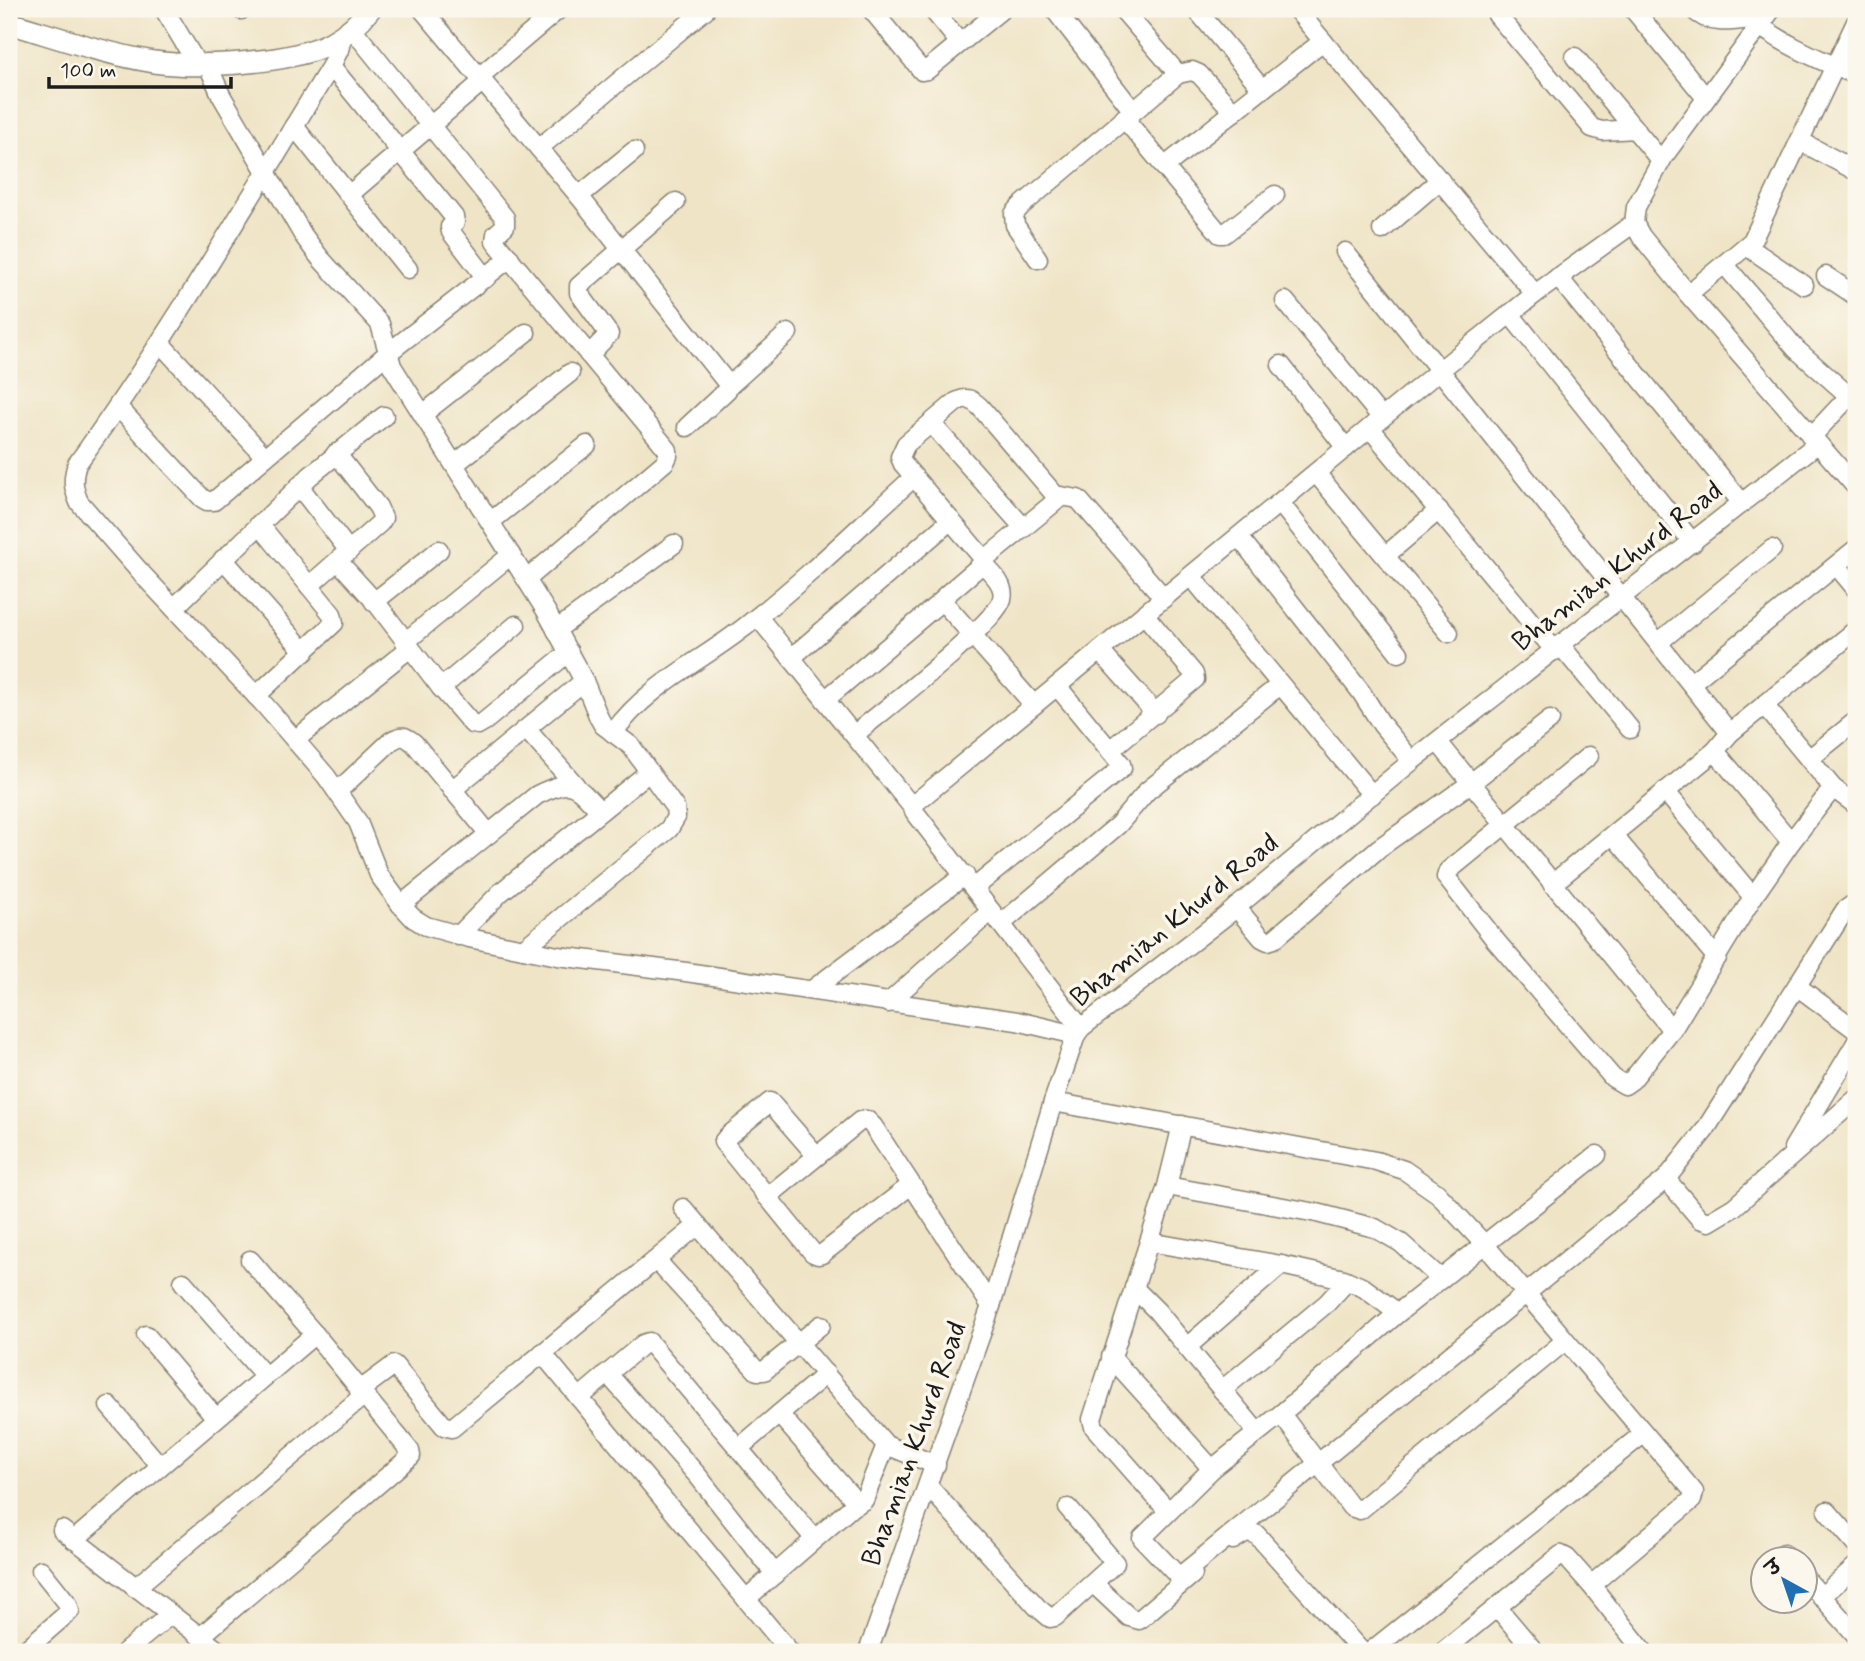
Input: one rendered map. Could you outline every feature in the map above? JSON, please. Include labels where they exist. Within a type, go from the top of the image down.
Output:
[{"type":"main road","points":[[9,23],[118,54],[156,62],[202,64],[247,62],[299,54],[329,44],[370,9]]},
{"type":"street","points":[[164,9],[202,64],[267,171],[276,191],[313,248],[380,324],[393,366],[527,579],[569,652],[599,718],[631,747],[675,808],[676,817],[673,822],[523,949]]},
{"type":"street","points":[[422,9],[579,196],[729,386]]},
{"type":"street","points":[[349,194],[559,9]]},
{"type":"street","points":[[538,148],[706,9]]},
{"type":"street","points":[[871,9],[922,71],[927,70],[996,11]]},
{"type":"street","points":[[932,9],[960,43]]},
{"type":"street","points":[[1054,9],[1164,167],[1220,234],[1224,234],[1275,195]]},
{"type":"street","points":[[1122,9],[1178,74]]},
{"type":"street","points":[[1196,9],[1262,89]]},
{"type":"street","points":[[1296,9],[1535,294]]},
{"type":"street","points":[[1633,9],[1706,98]]},
{"type":"street","points":[[1693,9],[1709,20],[1729,22],[1750,18],[1772,9]]},
{"type":"street","points":[[1497,15],[1592,128],[1602,131],[1636,129]]},
{"type":"street","points":[[1750,18],[1706,98],[1661,161],[1636,207],[1634,223],[1641,236],[1688,294],[1856,487]]},
{"type":"street","points":[[1750,18],[1836,67],[1856,75]]},
{"type":"street","points":[[1688,294],[1748,247],[1856,22]]},
{"type":"street","points":[[527,579],[665,462],[668,450],[494,237],[505,226],[505,218],[430,125],[347,31],[331,66],[161,344],[77,464],[73,477],[79,502],[256,696],[338,791],[358,822],[379,875],[401,905],[413,918],[426,926],[458,936],[558,956],[812,990],[1078,1032]]},
{"type":"street","points":[[1164,167],[1322,41]]},
{"type":"street","points":[[1575,57],[1661,161]]},
{"type":"street","points":[[331,66],[454,217],[455,222],[450,229],[486,278]]},
{"type":"street","points":[[1038,259],[1015,225],[1014,214],[1178,74],[1192,71],[1199,74],[1234,112]]},
{"type":"street","points":[[294,126],[408,269]]},
{"type":"street","points":[[1800,141],[1856,171]]},
{"type":"street","points":[[579,196],[634,151]]},
{"type":"street","points":[[1382,230],[1440,180]]},
{"type":"street","points":[[589,355],[609,334],[578,288],[620,248],[676,202]]},
{"type":"street","points":[[913,808],[914,804],[1440,370],[1535,294],[1634,223]]},
{"type":"street","points":[[1748,247],[1804,285]]},
{"type":"street","points":[[1345,252],[1730,733]]},
{"type":"street","points":[[118,407],[207,501],[214,500],[388,353],[510,258]]},
{"type":"street","points":[[1725,265],[1796,349],[1854,396]]},
{"type":"street","points":[[1826,276],[1856,296]]},
{"type":"street","points":[[1558,277],[1742,503]]},
{"type":"street","points":[[1285,301],[1439,510],[1630,729]]},
{"type":"street","points":[[1510,314],[1693,543]]},
{"type":"street","points":[[423,414],[526,333]]},
{"type":"street","points":[[687,427],[788,333]]},
{"type":"street","points":[[161,344],[265,457]]},
{"type":"street","points":[[1281,365],[1346,448]]},
{"type":"street","points":[[455,464],[570,373]]},
{"type":"street","name":"Bhamian Khurd Road","points":[[868,1652],[929,1487],[991,1306],[1053,1102],[1078,1032],[1236,907],[1412,761],[1742,503],[1814,440],[1854,396]]},
{"type":"street","points":[[854,735],[973,635],[993,615],[1003,599],[998,580],[903,464],[901,450],[906,444],[956,402],[970,398],[1050,490],[1061,497]]},
{"type":"street","points":[[174,608],[299,486],[384,416]]},
{"type":"street","points":[[931,423],[1024,528]]},
{"type":"street","points":[[490,522],[587,444]]},
{"type":"street","points":[[309,586],[383,518],[378,507],[336,453]]},
{"type":"street","points":[[1316,473],[1448,633]]},
{"type":"street","points":[[613,733],[635,706],[653,690],[758,617],[914,477]]},
{"type":"street","points":[[299,486],[374,602],[467,720],[478,725],[569,652]]},
{"type":"street","points":[[825,700],[1061,497],[1078,499],[1164,598]]},
{"type":"street","points":[[1280,503],[1399,653]]},
{"type":"street","points":[[1385,556],[1439,510]]},
{"type":"street","points":[[792,658],[951,520]]},
{"type":"street","points":[[256,696],[334,623],[332,614],[259,524]]},
{"type":"street","points":[[1239,537],[1412,761]]},
{"type":"street","points":[[556,630],[674,544]]},
{"type":"street","points":[[1691,683],[1856,549]]},
{"type":"street","points":[[374,602],[439,550]]},
{"type":"street","points":[[1659,642],[1772,550]]},
{"type":"street","points":[[295,740],[511,555]]},
{"type":"street","points":[[223,559],[305,652]]},
{"type":"street","points":[[1838,566],[1856,589]]},
{"type":"street","points":[[1191,576],[1372,795]]},
{"type":"street","points":[[944,599],[945,604],[1034,705]]},
{"type":"street","points":[[1110,750],[1156,714],[1196,677],[1144,614]]},
{"type":"street","points":[[758,617],[913,808],[996,917],[1078,1032]]},
{"type":"street","points":[[441,688],[516,625]]},
{"type":"street","points":[[1552,884],[1715,751],[1730,733],[1856,630]]},
{"type":"street","points":[[1100,651],[1156,714]]},
{"type":"street","points":[[452,790],[584,681]]},
{"type":"street","points":[[888,1003],[1118,825],[1147,791],[1280,684]]},
{"type":"street","points":[[812,990],[969,882],[1120,770],[1121,764],[1058,686]]},
{"type":"street","points":[[1764,705],[1833,788],[1856,804]]},
{"type":"street","points":[[1236,907],[1262,938],[1271,940],[1379,848],[1471,782],[1550,720]]},
{"type":"street","points":[[1809,759],[1856,721]]},
{"type":"street","points":[[527,730],[600,811]]},
{"type":"street","points":[[338,791],[391,741],[405,736],[414,743],[488,834]]},
{"type":"street","points":[[1438,742],[1672,1030]]},
{"type":"street","points":[[1715,751],[1791,842]]},
{"type":"street","points":[[1589,756],[1446,874],[1450,884],[1496,941],[1619,1083],[1625,1084],[1632,1080],[1672,1030],[1754,897],[1791,842],[1833,788]]},
{"type":"street","points":[[458,936],[501,892],[649,772]]},
{"type":"street","points":[[401,905],[537,795],[568,785],[576,786]]},
{"type":"street","points":[[1665,791],[1754,897]]},
{"type":"street","points":[[1613,835],[1717,958]]},
{"type":"street","points":[[1597,1156],[1398,1313],[1281,1414],[1212,1469],[1142,1538],[1179,1577],[1666,1179],[1705,1130],[1845,910],[1852,905],[1856,906]]},
{"type":"street","points":[[1798,987],[1856,1030]]},
{"type":"street","points":[[1784,1163],[1856,1043]]},
{"type":"street","points":[[1666,1179],[1700,1219],[1709,1222],[1734,1207],[1856,1099]]},
{"type":"street","points":[[817,1156],[771,1102],[737,1128],[725,1139],[724,1144],[813,1253],[818,1255],[911,1185]]},
{"type":"street","points":[[1053,1102],[1376,1161],[1404,1170],[1437,1194],[1485,1245],[1694,1492],[1694,1498],[1591,1586]]},
{"type":"street","points":[[767,1197],[860,1121],[867,1120],[991,1306]]},
{"type":"street","points":[[1168,1511],[1093,1424],[1092,1415],[1167,1186],[1182,1125]]},
{"type":"street","points":[[1167,1186],[1317,1213],[1375,1228],[1401,1243],[1441,1279]]},
{"type":"street","points":[[683,1208],[886,1445],[936,1465]]},
{"type":"street","points":[[135,1588],[394,1365],[444,1426],[451,1429],[698,1225]]},
{"type":"street","points":[[1149,1242],[1282,1265],[1347,1280],[1364,1288],[1398,1313]]},
{"type":"street","points":[[200,1637],[410,1458],[410,1451],[315,1334],[250,1260]]},
{"type":"street","points":[[657,1261],[755,1370],[764,1371],[821,1325]]},
{"type":"street","points":[[1187,1347],[1282,1265]]},
{"type":"street","points":[[1222,1390],[1327,1303],[1347,1280]]},
{"type":"street","points":[[183,1282],[265,1376]]},
{"type":"street","points":[[1134,1289],[1187,1347],[1257,1432]]},
{"type":"street","points":[[220,1652],[68,1535],[160,1466],[315,1334]]},
{"type":"street","points":[[146,1335],[216,1418]]},
{"type":"street","points":[[1281,1414],[1351,1507],[1360,1510],[1565,1341]]},
{"type":"street","points":[[579,1398],[643,1344],[649,1342],[814,1538]]},
{"type":"street","points":[[542,1353],[790,1652]]},
{"type":"street","points":[[1111,1357],[1212,1469]]},
{"type":"street","points":[[607,1373],[698,1476],[775,1574]]},
{"type":"street","points":[[739,1448],[826,1374]]},
{"type":"street","points":[[109,1406],[160,1466]]},
{"type":"street","points":[[779,1414],[858,1503]]},
{"type":"street","points":[[1370,1652],[1643,1434]]},
{"type":"street","points":[[746,1599],[814,1538],[866,1497],[886,1445]]},
{"type":"street","points":[[929,1487],[1046,1616],[1051,1618],[1114,1567],[1115,1562],[1068,1507]]},
{"type":"street","points":[[1826,1511],[1856,1544]]},
{"type":"street","points":[[1094,1584],[1129,1617],[1139,1620],[1238,1535],[1251,1531],[1362,1652]]},
{"type":"street","points":[[1442,1652],[1561,1555],[1591,1586],[1644,1652]]},
{"type":"street","points":[[1856,1566],[1821,1597],[1856,1635]]},
{"type":"street","points":[[23,1652],[70,1611],[68,1604],[41,1570]]},
{"type":"street","points":[[1497,1606],[1535,1652]]},
{"type":"street","points":[[125,1652],[170,1615]]}]
